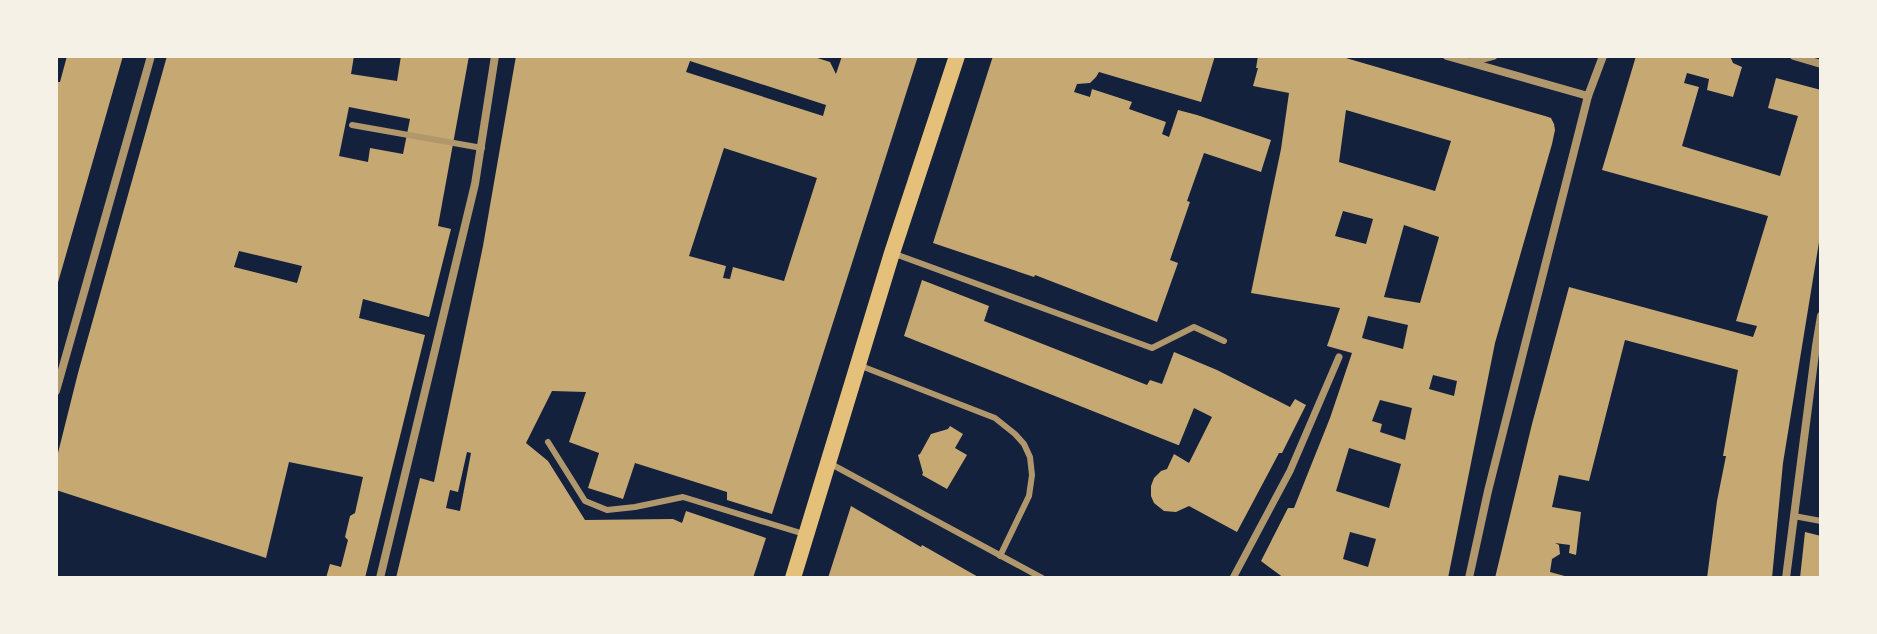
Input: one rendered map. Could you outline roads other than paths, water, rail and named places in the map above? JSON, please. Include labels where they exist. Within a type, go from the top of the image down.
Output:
[{"type":"main road","points":[[793,578],[892,253],[957,56]]},
{"type":"street","points":[[56,391],[151,56]]},
{"type":"street","points":[[380,578],[475,184],[495,56]]},
{"type":"street","points":[[1447,56],[1588,96]]},
{"type":"street","points":[[1470,62],[1493,56]]},
{"type":"street","points":[[1469,578],[1488,491],[1588,96],[1603,56]]},
{"type":"street","points":[[1794,56],[1821,64]]},
{"type":"street","points":[[1786,578],[1821,316]]},
{"type":"street","points":[[1233,578],[1290,471],[1339,357]]},
{"type":"lane","points":[[352,125],[482,148]]},
{"type":"lane","points":[[892,253],[1152,348],[1194,327],[1224,341]]},
{"type":"lane","points":[[857,365],[995,418],[1024,444],[1030,457],[1032,475],[1029,496],[1000,556]]},
{"type":"lane","points":[[548,442],[585,501],[607,510],[683,497],[806,535]]},
{"type":"lane","points":[[828,462],[1042,578]]},
{"type":"lane","points":[[1794,516],[1821,521]]}]
